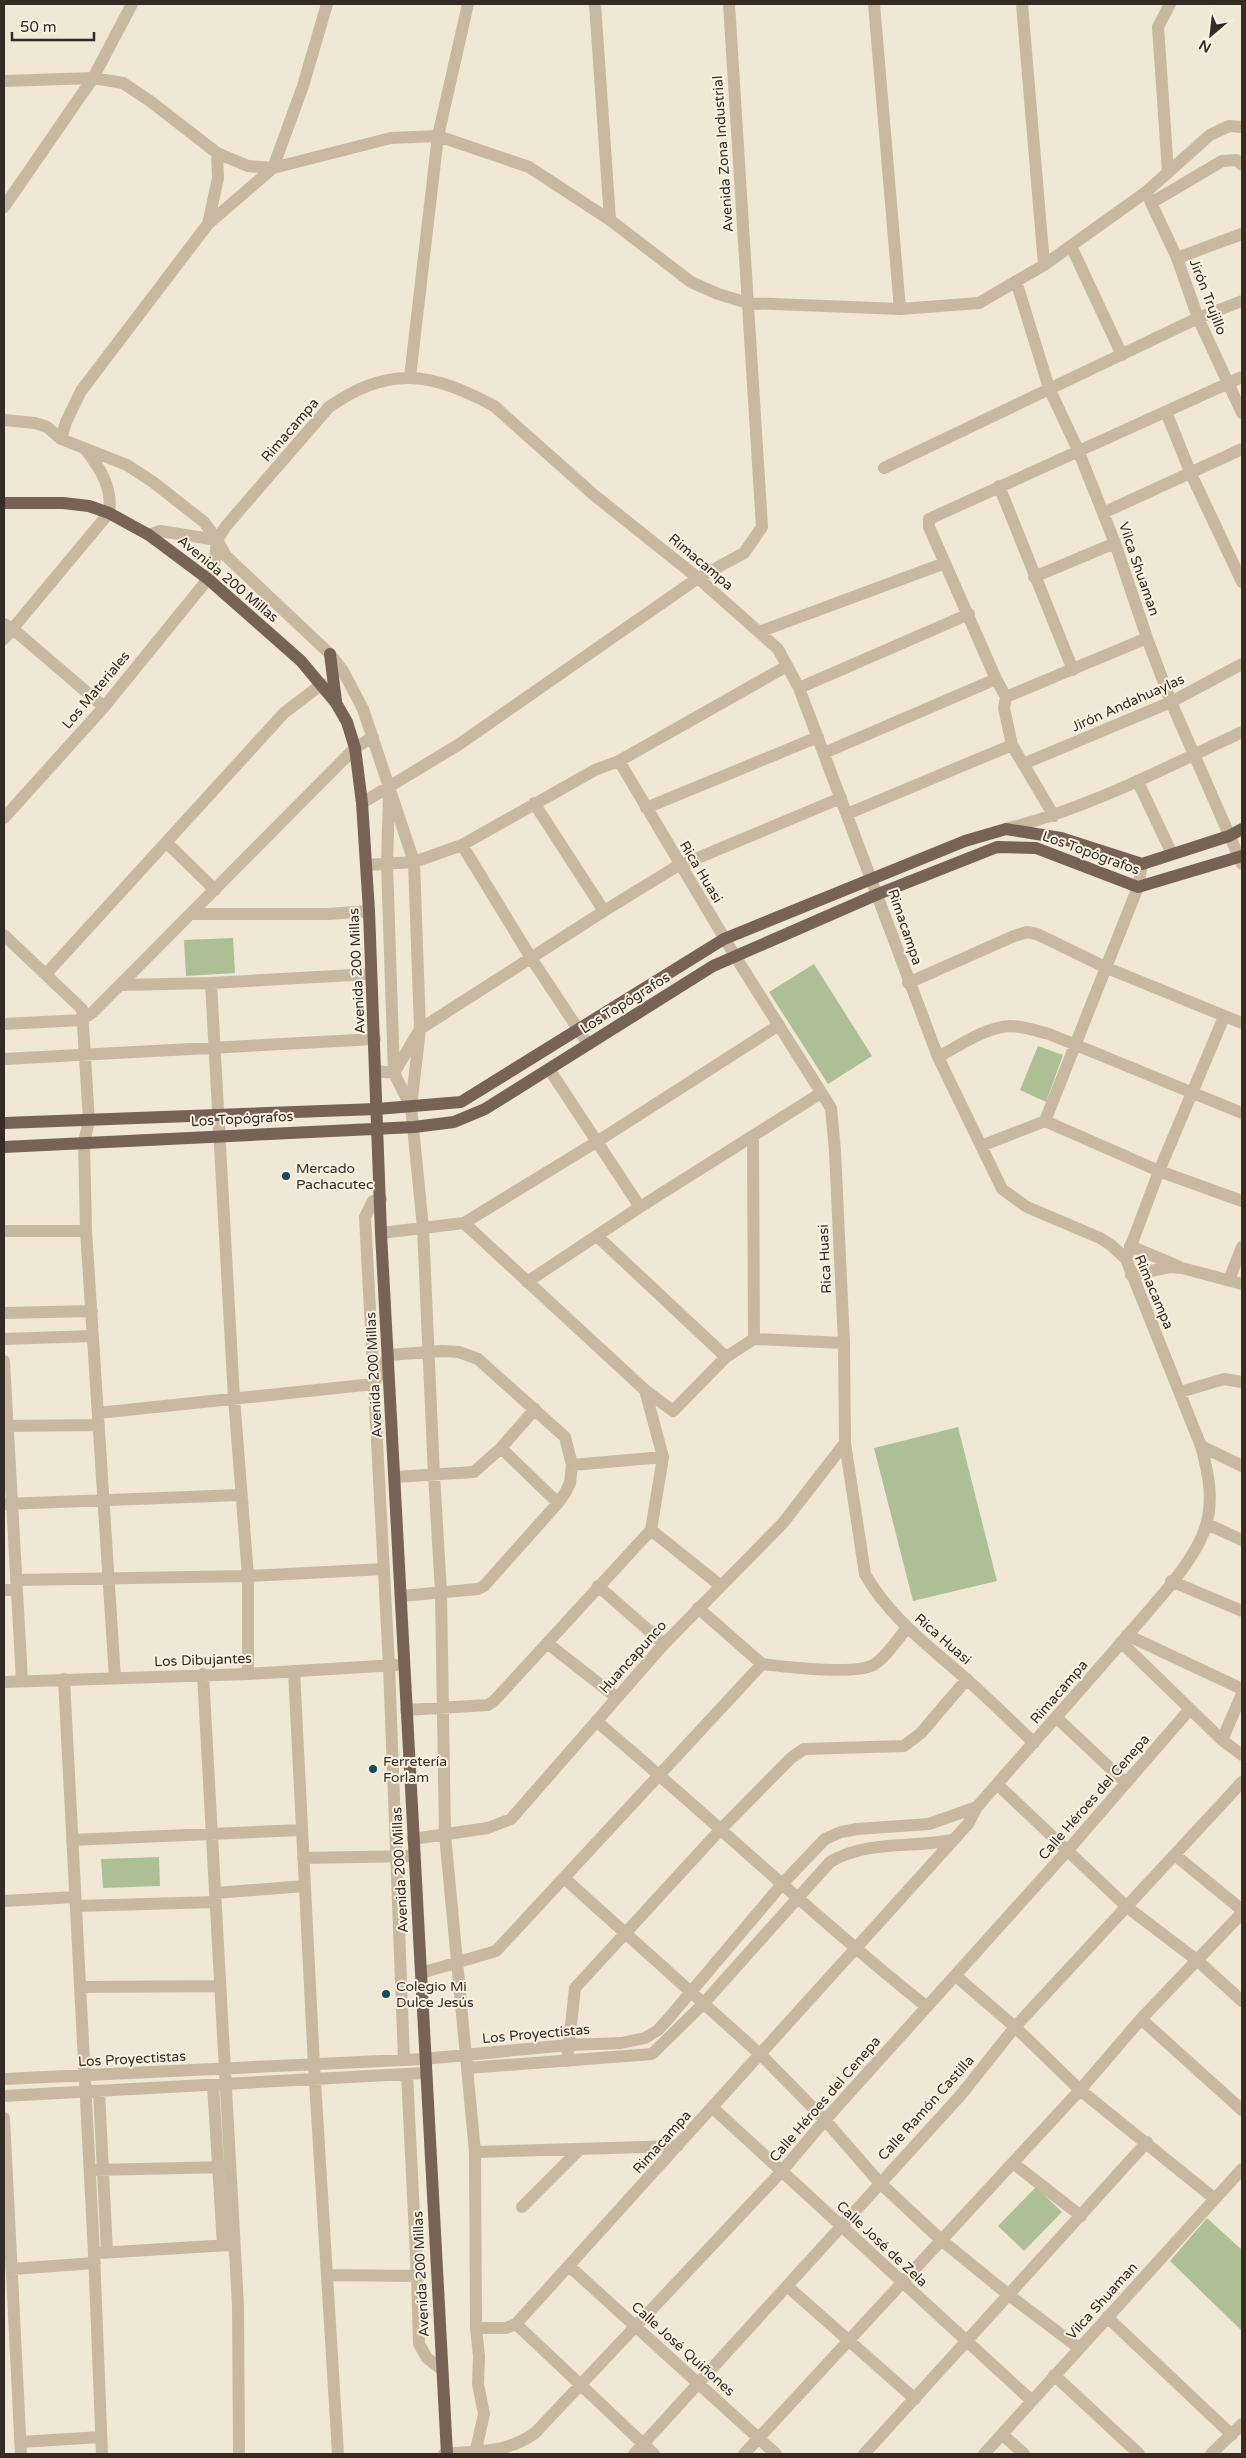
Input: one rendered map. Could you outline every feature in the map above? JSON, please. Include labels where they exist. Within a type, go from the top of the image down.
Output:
[{"type":"main road","name":"Avenida 200 Millas","points":[[4,503],[63,503],[88,506],[109,512],[149,535],[208,579],[301,661],[336,703],[347,722],[355,748],[362,803],[376,1039],[381,1233],[389,1355],[424,2059],[446,2454]]},
{"type":"main road","points":[[330,654],[336,703]]},
{"type":"main road","name":"Los Topógrafos","points":[[4,1123],[377,1109],[461,1102],[724,939],[965,841],[1006,829],[1061,838],[1142,864],[1230,836],[1242,829]]},
{"type":"main road","name":"Los Topógrafos","points":[[4,1147],[377,1127],[414,1127],[454,1122],[468,1118],[713,966],[878,894],[998,847],[1022,846],[1043,850],[1138,887],[1242,859]]},
{"type":"street","points":[[4,207],[93,78],[132,4]]},
{"type":"street","points":[[61,439],[61,434],[81,391],[208,224],[273,168],[303,86],[327,4]]},
{"type":"street","points":[[410,377],[438,136],[468,4]]},
{"type":"street","points":[[595,4],[610,220]]},
{"type":"street","name":"Avenida Zona Industrial","points":[[362,803],[458,746],[698,578],[744,553],[762,527],[729,4]]},
{"type":"street","points":[[874,4],[900,309]]},
{"type":"street","points":[[1022,4],[1044,265]]},
{"type":"street","points":[[1168,172],[1158,27],[1170,4]]},
{"type":"street","points":[[4,81],[93,78],[123,83],[150,101],[217,153],[248,166],[273,168],[391,138],[438,136],[529,167],[569,196],[610,220],[691,282],[718,294],[748,303],[900,309],[979,303],[1044,265],[1148,198],[1222,161],[1237,160],[1242,164]]},
{"type":"street","points":[[1148,198],[1168,172],[1210,135],[1242,119]]},
{"type":"street","points":[[1229,126],[1242,127]]},
{"type":"street","points":[[208,224],[218,178],[217,153]]},
{"type":"street","name":"Jirón Trujillo","points":[[1148,198],[1177,258],[1198,318],[1242,413]]},
{"type":"street","points":[[1177,258],[1242,234]]},
{"type":"street","points":[[1071,246],[1122,355]]},
{"type":"street","name":"Vilca Shuaman","points":[[1016,281],[1049,388],[1078,450],[1115,543],[1171,702],[1242,859]]},
{"type":"street","points":[[884,468],[1198,318],[1242,301]]},
{"type":"street","points":[[1054,816],[1012,745],[1004,708],[1006,697],[996,679],[969,614],[929,527],[929,519],[1242,376]]},
{"type":"street","name":"Rimacampa","points":[[208,579],[214,567],[217,540],[230,521],[329,407],[349,393],[370,383],[410,377],[429,379],[448,385],[494,406],[594,495],[698,578],[778,649],[799,688],[878,894],[908,983],[938,1057],[1002,1189],[1011,1197],[1046,1216],[1111,1244],[1126,1259],[1201,1446],[1210,1478],[1207,1524],[1191,1556],[1124,1639],[1057,1718],[997,1784],[977,1808],[968,1824],[516,2324]]},
{"type":"street","points":[[1166,412],[1191,474],[1242,582]]},
{"type":"street","points":[[4,420],[35,423],[47,428],[61,439],[127,465],[153,482],[204,522],[226,556],[330,654],[343,671],[363,709],[414,862],[420,1029],[411,1106],[424,1228],[434,1475],[441,1592],[445,1709],[445,1835],[475,2152],[476,2328],[480,2356],[478,2384],[484,2414],[475,2453]]},
{"type":"street","points":[[1103,513],[1242,449]]},
{"type":"street","points":[[4,639],[8,626],[109,512],[111,502],[104,476],[86,450]]},
{"type":"street","points":[[999,486],[1073,670]]},
{"type":"street","points":[[149,535],[160,532],[217,540]]},
{"type":"street","points":[[1034,577],[1115,543]]},
{"type":"street","points":[[759,632],[945,563]]},
{"type":"street","name":"Los Materiales","points":[[4,818],[104,707],[208,579]]},
{"type":"street","points":[[799,688],[969,614]]},
{"type":"street","points":[[8,626],[104,707]]},
{"type":"street","points":[[1006,697],[1147,638]]},
{"type":"street","name":"Jirón Andahuaylas","points":[[1023,764],[1171,702],[1242,664]]},
{"type":"street","points":[[366,865],[414,862],[462,845],[534,803],[595,770],[618,761],[787,666]]},
{"type":"street","points":[[824,753],[996,679]]},
{"type":"street","points":[[46,974],[284,713],[322,684]]},
{"type":"street","points":[[1006,829],[1054,816],[1138,782],[1242,732]]},
{"type":"street","points":[[4,1024],[82,1020],[93,1012],[355,748],[373,737]]},
{"type":"street","points":[[646,808],[818,738]]},
{"type":"street","points":[[847,814],[1012,745]]},
{"type":"street","name":"Rica Huasi","points":[[618,761],[724,939],[780,1025],[830,1108],[835,1151],[844,1343],[845,1443],[865,1574],[876,1593],[907,1628],[967,1679],[1034,1743]]},
{"type":"street","points":[[1138,782],[1172,854]]},
{"type":"street","points":[[389,787],[387,864],[394,1073],[411,1106]]},
{"type":"street","points":[[394,1073],[420,1029],[604,912],[680,866],[841,798]]},
{"type":"street","points":[[534,803],[604,912]]},
{"type":"street","points":[[166,843],[214,890]]},
{"type":"street","points":[[462,845],[531,958],[588,1044]]},
{"type":"street","points":[[1045,1121],[1138,887],[1142,864]]},
{"type":"street","points":[[190,914],[329,914],[369,911]]},
{"type":"street","points":[[908,983],[1014,936],[1028,932],[1037,934],[1107,968],[1242,1023]]},
{"type":"street","points":[[4,935],[80,1006],[89,1121],[84,1142],[86,1231],[115,1678]]},
{"type":"street","points":[[120,985],[211,983],[371,974]]},
{"type":"street","points":[[211,983],[240,1495],[248,1576],[248,1674]]},
{"type":"street","points":[[1126,1259],[1159,1171],[1224,1017]]},
{"type":"street","points":[[381,1233],[464,1223],[598,1141],[780,1025]]},
{"type":"street","points":[[938,1057],[996,1028],[1011,1026],[1049,1034],[1242,1113]]},
{"type":"street","points":[[4,1060],[376,1039]]},
{"type":"street","points":[[549,1069],[640,1207]]},
{"type":"street","points":[[376,1071],[394,1073]]},
{"type":"street","points":[[527,1282],[640,1207],[821,1093]]},
{"type":"street","points":[[981,1146],[1045,1121],[1159,1171],[1242,1201]]},
{"type":"street","points":[[753,1136],[754,1339]]},
{"type":"street","points":[[381,1199],[373,1201],[365,1216],[398,1856],[404,2060]]},
{"type":"street","points":[[464,1223],[645,1390],[673,1411],[726,1357],[754,1339],[844,1343]]},
{"type":"street","points":[[4,1232],[86,1231]]},
{"type":"street","points":[[597,1236],[726,1357]]},
{"type":"street","points":[[1130,1246],[1182,1268],[1242,1284]]},
{"type":"street","points":[[1229,1280],[1242,1247]]},
{"type":"street","points":[[1131,1275],[1170,1267],[1182,1268]]},
{"type":"street","points":[[4,1313],[92,1311]]},
{"type":"street","points":[[4,1339],[93,1336]]},
{"type":"street","points":[[374,1384],[389,1355],[460,1352],[478,1359],[565,1436],[572,1465],[570,1483],[558,1503],[484,1586],[478,1589],[400,1596]]},
{"type":"street","points":[[4,1361],[12,1587],[22,1681]]},
{"type":"street","points":[[1180,1392],[1224,1379],[1242,1382]]},
{"type":"street","points":[[6,1426],[99,1419],[234,1398],[374,1384]]},
{"type":"street","points":[[406,1710],[488,1705],[494,1701],[650,1530],[663,1458],[645,1390]]},
{"type":"street","points":[[395,1477],[474,1472],[501,1448],[535,1409]]},
{"type":"street","name":"Huancapunco","points":[[413,1839],[488,1828],[511,1819],[664,1644],[783,1524],[845,1443]]},
{"type":"street","points":[[1201,1446],[1242,1466]]},
{"type":"street","points":[[501,1448],[558,1503]]},
{"type":"street","points":[[572,1465],[663,1458]]},
{"type":"street","points":[[8,1504],[240,1495]]},
{"type":"street","points":[[1207,1524],[1242,1540]]},
{"type":"street","points":[[650,1530],[721,1586]]},
{"type":"street","points":[[12,1587],[109,1578],[248,1576],[384,1569]]},
{"type":"street","points":[[1171,1581],[1242,1611]]},
{"type":"street","points":[[598,1586],[664,1644]]},
{"type":"street","points":[[698,1608],[762,1664],[807,1669],[873,1665],[907,1628]]},
{"type":"street","points":[[1124,1639],[1242,1690]]},
{"type":"street","points":[[1124,1639],[1190,1709],[1222,1740],[1242,1755]]},
{"type":"street","points":[[547,1643],[616,1697]]},
{"type":"street","points":[[421,1972],[496,1951],[762,1664]]},
{"type":"street","name":"Los Dibujantes","points":[[4,1682],[248,1674],[404,1665]]},
{"type":"street","points":[[294,1671],[314,2065],[338,2454]]},
{"type":"street","points":[[203,1674],[224,2069],[219,2085],[228,2245],[238,2306],[239,2454]]},
{"type":"street","points":[[64,1679],[90,2170],[98,2256]]},
{"type":"street","points":[[567,2061],[575,1988],[720,1830],[791,1758],[804,1749],[904,1746],[921,1733],[967,1679]]},
{"type":"street","points":[[1222,1740],[1242,1694]]},
{"type":"street","name":"Calle Héroes del Cenepa","points":[[446,2454],[475,2453],[508,2448],[535,2433],[782,2171],[825,2120],[1068,1850],[1190,1709]]},
{"type":"street","points":[[1057,1718],[1126,1783]]},
{"type":"street","points":[[596,1722],[660,1775],[854,1948],[927,2007]]},
{"type":"street","name":"Calle Ramón Castilla","points":[[634,2454],[842,2226],[879,2182],[960,2096],[1015,2027],[1242,1782]]},
{"type":"street","points":[[997,1784],[1126,1907],[1198,1961],[1242,2001]]},
{"type":"street","name":"Los Proyectistas","points":[[4,2079],[424,2059],[466,2062],[568,2044],[621,2043],[644,2038],[658,2030],[783,1883],[825,1839],[841,1832],[929,1824],[977,1808]]},
{"type":"street","points":[[72,1840],[302,1830]]},
{"type":"street","points":[[466,2062],[567,2061],[652,2054],[703,2004],[830,1862],[846,1853],[864,1849],[953,1840]]},
{"type":"street","points":[[744,2454],[940,2239],[1080,2090],[1141,2018],[1198,1961],[1242,1912],[1175,1855]]},
{"type":"street","points":[[303,1858],[414,1856]]},
{"type":"street","points":[[564,1878],[761,2055],[825,2120],[879,2182],[940,2239],[1010,2296],[1079,2348]]},
{"type":"street","points":[[4,1901],[76,1902],[215,1897],[305,1886]]},
{"type":"street","points":[[956,1976],[1015,2027],[1080,2090],[1147,2142],[1215,2200]]},
{"type":"street","points":[[80,1987],[220,1986]]},
{"type":"street","points":[[1141,2018],[1242,2110]]},
{"type":"street","points":[[4,2096],[425,2073]]},
{"type":"street","points":[[407,2074],[419,2344],[427,2358],[441,2368]]},
{"type":"street","points":[[99,2092],[103,2170],[98,2256],[102,2454]]},
{"type":"street","name":"Calle José de Zela","points":[[713,2108],[1032,2401]]},
{"type":"street","points":[[4,2118],[8,2256],[12,2269],[10,2338],[20,2448],[101,2436]]},
{"type":"street","points":[[864,2454],[1010,2296],[1147,2142]]},
{"type":"street","points":[[475,2152],[678,2146]]},
{"type":"street","points":[[522,2207],[580,2149]]},
{"type":"street","points":[[1013,2163],[1080,2216]]},
{"type":"street","points":[[90,2170],[224,2167]]},
{"type":"street","name":"Vilca Shuaman","points":[[984,2454],[1242,2169]]},
{"type":"street","points":[[12,2269],[98,2256],[228,2245]]},
{"type":"street","name":"Calle José Quiñones","points":[[569,2266],[776,2454]]},
{"type":"street","points":[[328,2275],[417,2276]]},
{"type":"street","points":[[787,2286],[914,2399]]},
{"type":"street","points":[[1107,2317],[1232,2435]]},
{"type":"street","points":[[476,2328],[506,2328],[516,2324],[654,2454]]},
{"type":"street","points":[[1054,2375],[1139,2454]]},
{"type":"street","points":[[1212,2454],[1242,2424]]},
{"type":"street","points":[[1002,2434],[1024,2454]]},
{"type":"green space","points":[[233,938],[235,973],[186,976],[184,940]]},
{"type":"green space","points":[[814,964],[872,1056],[828,1084],[769,992]]},
{"type":"green space","points":[[1038,1046],[1063,1055],[1046,1102],[1020,1090]]},
{"type":"green space","points":[[958,1427],[997,1581],[913,1601],[874,1448]]},
{"type":"green space","points":[[159,1857],[160,1886],[103,1888],[101,1859]]},
{"type":"green space","points":[[1036,2187],[1062,2212],[1024,2251],[998,2226]]},
{"type":"green space","points":[[1207,2218],[1242,2250],[1242,2331],[1170,2261]]},
{"type":"place","name":"Mercado Pachacutec","points":[[286,1176]]},
{"type":"place","name":"Ferretería Forlam","points":[[373,1769]]},
{"type":"place","name":"Colegio Mi Dulce Jesús","points":[[386,1994]]}]
